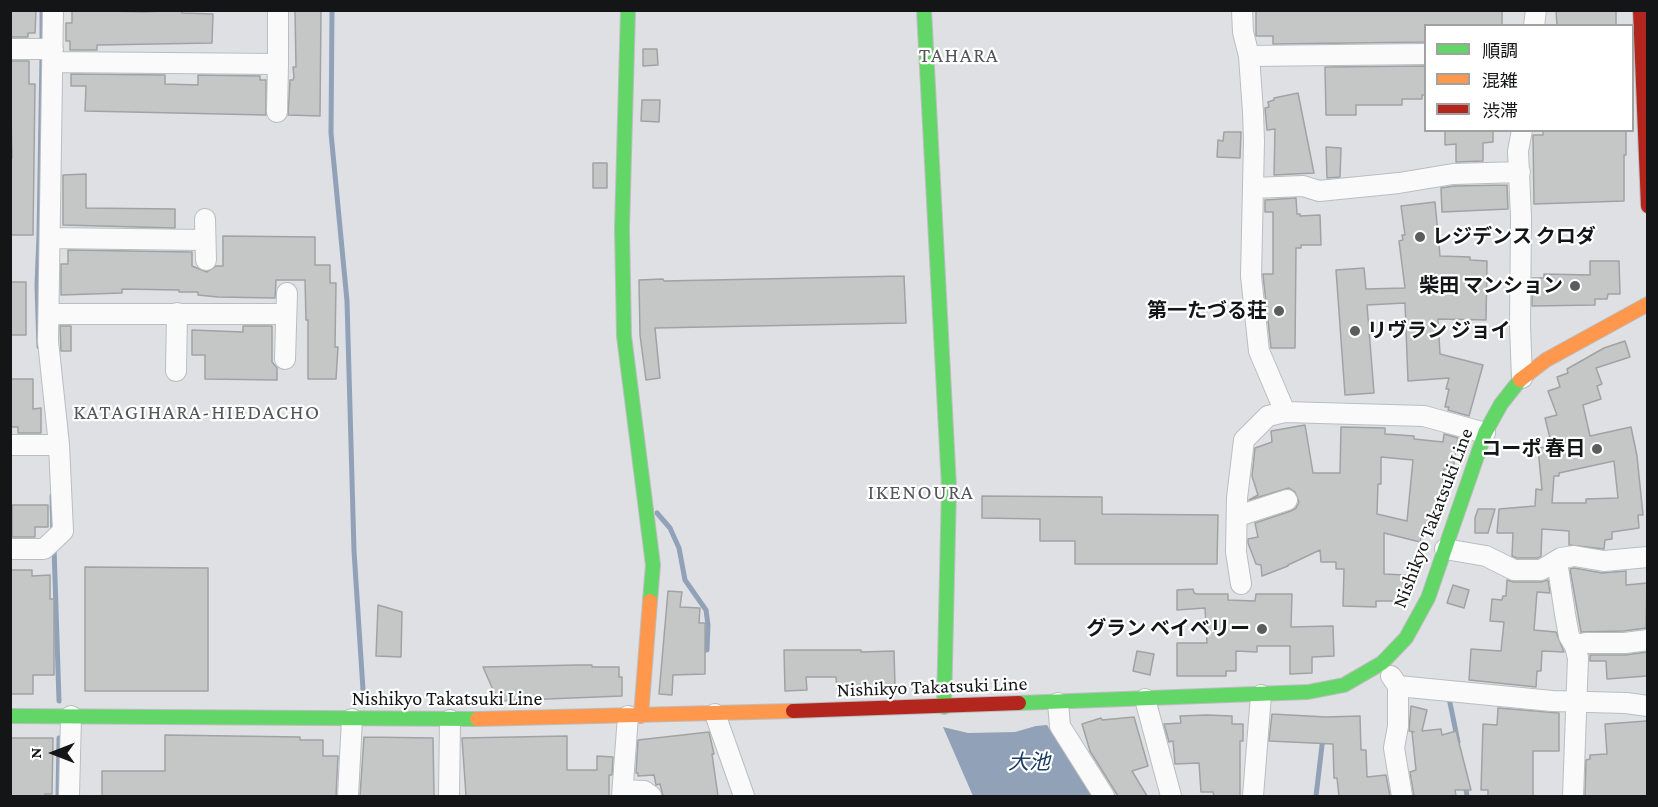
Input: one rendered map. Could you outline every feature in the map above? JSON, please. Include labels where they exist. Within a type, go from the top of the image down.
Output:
[{"type":"main road","points":[[628,10],[622,228],[624,336],[653,565],[634,716]]},
{"type":"main road","points":[[924,10],[949,487],[944,707]]},
{"type":"main road","points":[[1640,10],[1637,62],[1647,206]]},
{"type":"main road","name":"Nishikyo Takatsuki Line","points":[[10,716],[450,720],[634,716],[1261,695],[1308,692],[1344,685],[1382,663],[1406,638],[1428,598],[1485,433],[1501,404],[1522,378],[1546,360],[1647,304]]},
{"type":"street","points":[[10,549],[44,549],[63,531],[59,445],[48,341],[54,10]]},
{"type":"street","points":[[278,10],[278,112]]},
{"type":"street","points":[[1242,10],[1243,32],[1249,56],[1254,141],[1251,276],[1259,351],[1285,412]]},
{"type":"street","points":[[10,49],[53,56],[278,64]]},
{"type":"street","points":[[1249,56],[1424,54]]},
{"type":"street","points":[[1522,132],[1518,150],[1522,378]]},
{"type":"street","points":[[1253,188],[1303,186],[1319,191],[1399,183],[1453,174],[1520,172]]},
{"type":"street","points":[[205,219],[206,261]]},
{"type":"street","points":[[50,238],[205,240]]},
{"type":"street","points":[[285,359],[287,293]]},
{"type":"street","points":[[176,371],[177,313]]},
{"type":"street","points":[[49,314],[286,314]]},
{"type":"street","points":[[1241,584],[1236,552],[1237,498],[1244,440],[1268,416],[1285,412],[1424,416],[1485,433]]},
{"type":"street","points":[[10,445],[59,445]]},
{"type":"street","points":[[1238,516],[1287,500]]},
{"type":"street","points":[[1445,549],[1486,556],[1514,570],[1541,570],[1561,558],[1574,556],[1604,561],[1647,557]]},
{"type":"street","points":[[1557,561],[1569,636],[1578,658],[1573,796]]},
{"type":"street","points":[[1575,646],[1586,643],[1625,643],[1647,640]]},
{"type":"street","points":[[1382,663],[1398,686],[1398,726],[1394,748],[1402,796]]},
{"type":"street","points":[[1398,686],[1552,701],[1626,703],[1647,706]]},
{"type":"street","points":[[1253,796],[1261,695]]},
{"type":"street","points":[[1145,699],[1171,796]]},
{"type":"street","points":[[1058,703],[1060,726],[1104,796]]},
{"type":"street","points":[[715,714],[744,796]]},
{"type":"street","points":[[69,796],[71,716]]},
{"type":"street","points":[[634,716],[623,793],[644,791],[651,796]]},
{"type":"street","points":[[348,796],[352,719]]},
{"type":"street","points":[[449,796],[450,720]]},
{"type":"water","name":"大池","points":[[1047,725],[1092,796],[973,796],[943,727],[968,733],[1015,732]]},
{"type":"building","points":[[72,10],[144,12],[182,10],[182,13],[213,14],[212,43],[97,45],[97,50],[70,50],[70,41],[66,41],[66,23],[72,23]]},
{"type":"building","points":[[295,10],[321,10],[320,116],[288,115],[290,80],[294,77],[293,67],[296,67]]},
{"type":"building","points":[[1256,10],[1502,10],[1502,24],[1424,24],[1424,42],[1273,44],[1273,36],[1256,36]]},
{"type":"building","points":[[1556,10],[1616,10],[1616,24],[1557,24]]},
{"type":"building","points":[[10,11],[36,11],[35,33],[28,33],[28,37],[10,37]]},
{"type":"building","points":[[643,49],[657,49],[658,65],[643,66]]},
{"type":"building","points":[[10,61],[29,61],[29,84],[35,84],[33,235],[10,235],[10,158],[12,158]]},
{"type":"building","points":[[1424,66],[1424,95],[1422,99],[1402,99],[1402,105],[1356,105],[1356,115],[1326,115],[1325,67]]},
{"type":"building","points":[[71,74],[165,75],[165,84],[198,85],[198,75],[260,76],[260,80],[266,80],[266,115],[85,111],[86,86],[71,86]]},
{"type":"building","points":[[1298,93],[1314,173],[1274,175],[1275,129],[1267,130],[1265,108],[1269,107],[1268,102],[1274,98]]},
{"type":"building","points":[[642,100],[660,100],[659,122],[641,121]]},
{"type":"building","points":[[1224,132],[1241,132],[1240,158],[1217,157],[1218,140],[1223,141]]},
{"type":"building","points":[[1445,132],[1493,132],[1493,142],[1483,143],[1483,161],[1456,162],[1456,144],[1445,145]]},
{"type":"building","points":[[1543,132],[1626,132],[1624,201],[1534,204],[1533,135],[1543,135]]},
{"type":"building","points":[[1326,147],[1341,148],[1340,177],[1327,178]]},
{"type":"building","points":[[593,163],[607,163],[607,188],[593,188]]},
{"type":"building","points":[[86,174],[86,208],[175,209],[175,228],[63,225],[63,175]]},
{"type":"building","points":[[1507,185],[1508,209],[1442,212],[1441,188]]},
{"type":"building","points":[[1296,198],[1297,214],[1300,216],[1320,215],[1321,245],[1301,245],[1301,248],[1296,248],[1295,348],[1271,348],[1263,274],[1273,274],[1273,212],[1265,212],[1265,200]]},
{"type":"building","points":[[1435,202],[1440,256],[1470,257],[1470,260],[1487,261],[1486,320],[1438,319],[1440,354],[1483,365],[1469,416],[1445,407],[1449,378],[1408,381],[1405,303],[1367,305],[1374,393],[1345,395],[1336,270],[1364,268],[1366,289],[1405,288],[1399,241],[1403,240],[1402,235],[1405,235],[1401,206]]},
{"type":"building","points":[[223,236],[315,237],[315,265],[330,265],[330,283],[336,283],[335,347],[338,347],[336,379],[308,379],[305,280],[276,280],[275,298],[218,297],[198,295],[198,292],[179,292],[179,290],[122,289],[122,293],[61,295],[61,264],[68,264],[68,250],[192,252],[192,266],[207,272],[216,266],[223,266]]},
{"type":"building","name":"柴田 マンション","points":[[1590,261],[1619,261],[1620,294],[1608,294],[1607,299],[1595,299],[1595,305],[1532,306],[1532,278],[1544,278],[1544,274],[1590,275]]},
{"type":"building","points":[[904,276],[906,323],[655,328],[660,378],[646,380],[640,335],[639,280]]},
{"type":"building","points":[[10,282],[26,282],[26,335],[10,335]]},
{"type":"building","points":[[60,326],[71,326],[71,351],[61,351]]},
{"type":"building","points":[[243,326],[272,326],[272,362],[277,368],[277,380],[205,379],[205,355],[192,355],[192,330],[243,332]]},
{"type":"building","points":[[1625,341],[1630,357],[1596,368],[1602,384],[1597,386],[1601,399],[1583,405],[1590,436],[1631,427],[1637,456],[1643,515],[1638,515],[1639,528],[1612,532],[1612,539],[1605,540],[1604,549],[1569,545],[1569,531],[1542,529],[1541,556],[1517,558],[1512,556],[1513,533],[1497,533],[1499,509],[1535,506],[1536,489],[1542,490],[1538,448],[1552,446],[1545,418],[1557,415],[1548,391],[1560,387],[1557,377],[1568,373],[1567,369],[1604,348]],"holes":[[[1614,461],[1618,498],[1586,499],[1586,503],[1552,503],[1554,476]]]},
{"type":"building","points":[[11,379],[33,379],[33,409],[41,408],[41,433],[18,433],[18,427],[11,427]]},
{"type":"building","points":[[1305,425],[1313,473],[1340,473],[1341,427],[1385,428],[1385,434],[1414,436],[1414,439],[1443,442],[1444,434],[1458,438],[1453,470],[1444,469],[1439,512],[1432,531],[1423,529],[1420,542],[1384,533],[1384,574],[1405,575],[1405,601],[1376,601],[1376,607],[1343,606],[1344,569],[1336,569],[1336,562],[1321,562],[1320,550],[1262,576],[1261,565],[1256,564],[1248,543],[1248,539],[1258,537],[1255,523],[1291,511],[1299,502],[1295,492],[1289,488],[1249,500],[1258,495],[1252,476],[1255,448],[1272,442],[1271,431]],"holes":[[[1381,457],[1413,460],[1407,521],[1377,514],[1378,484],[1381,484]]]},
{"type":"building","points":[[982,496],[1102,497],[1102,514],[1218,515],[1217,564],[1075,564],[1075,541],[1040,541],[1040,519],[982,518]]},
{"type":"building","points":[[12,505],[48,505],[48,527],[35,527],[35,537],[12,537]]},
{"type":"building","points":[[1478,509],[1495,509],[1488,533],[1475,533],[1475,518]]},
{"type":"building","points":[[85,567],[208,568],[208,691],[85,691]]},
{"type":"building","points":[[1570,569],[1602,573],[1626,571],[1626,585],[1647,583],[1646,628],[1581,632]]},
{"type":"building","points":[[10,570],[32,570],[32,576],[50,575],[50,599],[54,599],[54,675],[33,675],[33,694],[10,694]]},
{"type":"building","points":[[1507,580],[1541,582],[1548,580],[1550,593],[1537,592],[1534,630],[1556,632],[1564,652],[1542,651],[1541,671],[1537,671],[1536,687],[1469,680],[1471,649],[1501,651],[1504,622],[1490,621],[1492,599],[1502,600],[1503,596],[1506,596]]},
{"type":"building","points":[[1453,585],[1469,590],[1464,608],[1447,603]]},
{"type":"building","points":[[1193,589],[1197,594],[1228,594],[1228,600],[1255,601],[1256,594],[1292,594],[1291,627],[1333,626],[1334,656],[1312,657],[1312,673],[1290,674],[1290,646],[1257,646],[1257,652],[1236,651],[1236,671],[1226,671],[1226,676],[1177,676],[1177,643],[1207,643],[1205,608],[1177,610],[1177,590]]},
{"type":"building","points":[[668,591],[682,592],[680,607],[700,608],[699,623],[705,623],[705,674],[673,675],[672,695],[659,694]]},
{"type":"building","points":[[378,605],[402,612],[401,657],[376,656]]},
{"type":"building","points":[[784,650],[894,651],[895,686],[837,689],[836,677],[806,677],[807,690],[785,691]]},
{"type":"building","points":[[1137,651],[1154,654],[1150,675],[1133,671]]},
{"type":"building","points":[[1647,652],[1647,676],[1607,679],[1606,661],[1590,661],[1590,655],[1625,655]]},
{"type":"building","points":[[592,665],[592,667],[619,667],[619,677],[622,677],[622,696],[498,701],[483,667]]},
{"type":"building","points":[[1411,706],[1427,710],[1422,731],[1441,729],[1442,735],[1456,731],[1471,790],[1455,790],[1456,796],[1414,796],[1410,772],[1416,770],[1412,732],[1414,732],[1409,731]]},
{"type":"building","points":[[1498,708],[1559,713],[1559,751],[1533,751],[1533,796],[1488,796],[1488,790],[1481,790],[1483,724],[1497,725]]},
{"type":"building","points":[[1272,714],[1360,716],[1361,750],[1366,750],[1367,777],[1386,775],[1390,796],[1339,796],[1337,778],[1334,778],[1333,744],[1269,741]]},
{"type":"building","points":[[1180,716],[1232,716],[1232,724],[1243,724],[1243,741],[1240,741],[1240,796],[1214,796],[1213,792],[1201,792],[1199,763],[1175,764],[1173,741],[1169,742],[1164,724],[1181,723]]},
{"type":"building","points":[[1134,717],[1148,766],[1132,771],[1147,796],[1118,796],[1090,751],[1082,724],[1101,718],[1102,720]]},
{"type":"building","points":[[1647,721],[1647,796],[1585,796],[1586,760],[1590,759],[1590,755],[1607,754],[1605,724]]},
{"type":"building","points":[[709,732],[714,754],[712,754],[718,796],[663,796],[660,784],[656,785],[654,775],[638,776],[636,773],[638,740]]},
{"type":"building","points":[[165,735],[300,737],[300,740],[323,740],[323,756],[338,756],[336,796],[102,796],[102,771],[165,771]]},
{"type":"building","points":[[567,736],[567,770],[597,770],[597,756],[613,757],[612,775],[609,775],[609,796],[466,796],[462,738]]},
{"type":"building","points":[[364,737],[433,738],[434,796],[360,796]]},
{"type":"building","points":[[10,738],[53,738],[52,794],[10,796]]},
{"type":"waterway","points":[[42,10],[42,42]]},
{"type":"waterway","points":[[332,10],[331,133],[347,301],[354,551],[364,705]]},
{"type":"waterway","points":[[39,347],[37,285],[42,55]]},
{"type":"waterway","points":[[52,496],[53,535]]},
{"type":"waterway","points":[[657,513],[670,528],[679,548],[685,580],[706,610],[707,650]]},
{"type":"waterway","points":[[54,547],[59,701]]},
{"type":"waterway","points":[[1449,698],[1458,742]]},
{"type":"waterway","points":[[1316,796],[1323,737]]},
{"type":"waterway","points":[[58,796],[59,738]]},
{"type":"waterway","points":[[1465,783],[1467,796]]},
{"type":"traffic: fast","points":[[628,10],[622,228],[624,336],[653,565],[650,601]]},
{"type":"traffic: fast","points":[[924,10],[949,487],[944,707]]},
{"type":"traffic: fast","points":[[1019,703],[1308,692],[1344,685],[1382,663],[1406,638],[1428,598],[1485,433],[1501,404],[1520,380]]},
{"type":"traffic: fast","points":[[10,716],[477,719]]},
{"type":"traffic: slow","points":[[1520,380],[1546,360],[1648,304]]},
{"type":"traffic: slow","points":[[641,716],[650,601]]},
{"type":"traffic: slow","points":[[477,719],[793,711]]},
{"type":"traffic: jam","points":[[1640,10],[1648,206]]},
{"type":"traffic: jam","points":[[793,711],[1019,703]]},
{"type":"place","name":"レジデンス クロダ","points":[[1420,237]]},
{"type":"place","name":"柴田 マンション","points":[[1575,286]]},
{"type":"place","name":"第一たづる荘","points":[[1279,311]]},
{"type":"place","name":"リヴラン ジョイ","points":[[1355,331]]},
{"type":"place","name":"コーポ 春日","points":[[1597,449]]},
{"type":"place","name":"グラン ベイベリー","points":[[1262,629]]},
{"type":"district","name":"TAHARA","points":[[959,56]]},
{"type":"district","name":"KATAGIHARA-HIEDACHO","points":[[197,413]]},
{"type":"district","name":"IKENOURA","points":[[921,493]]}]
